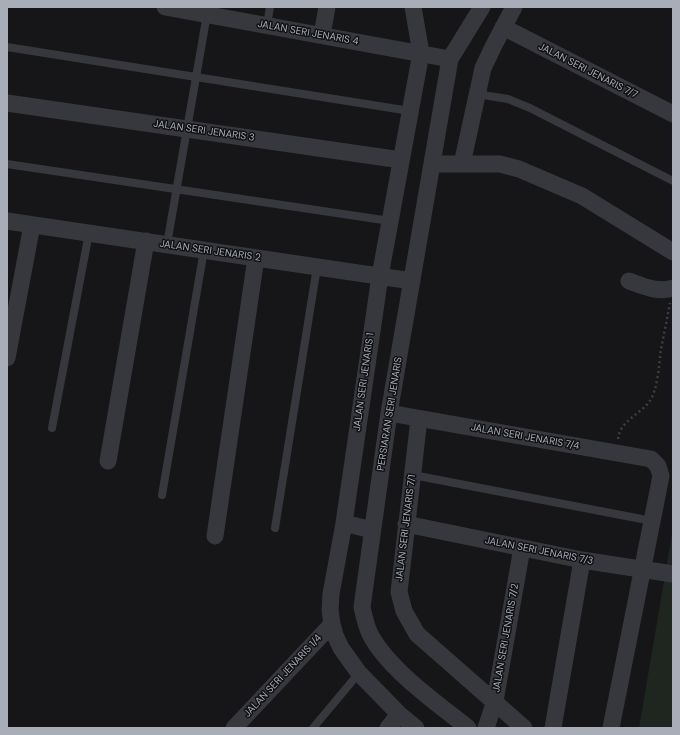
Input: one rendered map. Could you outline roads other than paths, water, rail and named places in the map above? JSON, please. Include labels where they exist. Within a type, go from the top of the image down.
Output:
[{"type":"street","name":"JALAN SERI JENARIS 4","points":[[166,7],[208,11],[267,26],[450,59]]},
{"type":"street","points":[[322,35],[327,7]]},
{"type":"street","name":"JALAN SERI JENARIS 1","points":[[413,7],[421,53],[380,276],[344,523],[331,594],[330,610],[332,624],[341,648],[359,674],[399,714],[416,728]]},
{"type":"street","points":[[450,59],[482,7]]},
{"type":"street","points":[[462,164],[483,68],[513,7]]},
{"type":"street","name":"JALAN SERI JENARIS 7/7","points":[[503,27],[673,114]]},
{"type":"street","name":"PERSIARAN SERI JENARIS","points":[[450,59],[389,413],[362,607],[369,633],[384,656],[403,674],[468,728]]},
{"type":"street","name":"JALAN SERI JENARIS 3","points":[[7,103],[401,160]]},
{"type":"street","points":[[433,164],[500,164],[519,168],[582,196],[673,252]]},
{"type":"street","name":"JALAN SERI JENARIS 2","points":[[7,221],[412,281]]},
{"type":"street","points":[[7,358],[32,225]]},
{"type":"street","points":[[108,461],[146,241]]},
{"type":"street","points":[[215,536],[256,258]]},
{"type":"street","points":[[629,281],[654,290],[673,288]]},
{"type":"street","name":"JALAN SERI JENARIS 7/4","points":[[389,413],[651,459],[658,466],[662,476],[652,521]]},
{"type":"street","name":"JALAN SERI JENARIS 7/1","points":[[419,419],[399,592],[404,611],[417,634],[524,728]]},
{"type":"street","points":[[612,728],[652,521]]},
{"type":"street","points":[[344,523],[372,530]]},
{"type":"street","name":"JALAN SERI JENARIS 7/3","points":[[406,524],[582,560],[673,574]]},
{"type":"street","name":"JALAN SERI JENARIS 7/2","points":[[486,728],[495,702],[522,548]]},
{"type":"street","points":[[553,728],[582,560]]},
{"type":"street","name":"JALAN SERI JENARIS 1/4","points":[[234,728],[332,624]]},
{"type":"street","points":[[388,728],[399,714]]},
{"type":"lane","points":[[267,26],[270,7]]},
{"type":"lane","points":[[166,244],[208,11]]},
{"type":"lane","points":[[7,47],[410,110]]},
{"type":"lane","points":[[477,94],[508,99],[530,108],[673,181]]},
{"type":"lane","points":[[7,164],[390,221]]},
{"type":"lane","points":[[52,428],[89,233]]},
{"type":"lane","points":[[162,495],[204,250]]},
{"type":"lane","points":[[275,528],[317,267]]},
{"type":"lane","points":[[413,475],[652,521]]},
{"type":"lane","points":[[313,728],[359,674]]}]
